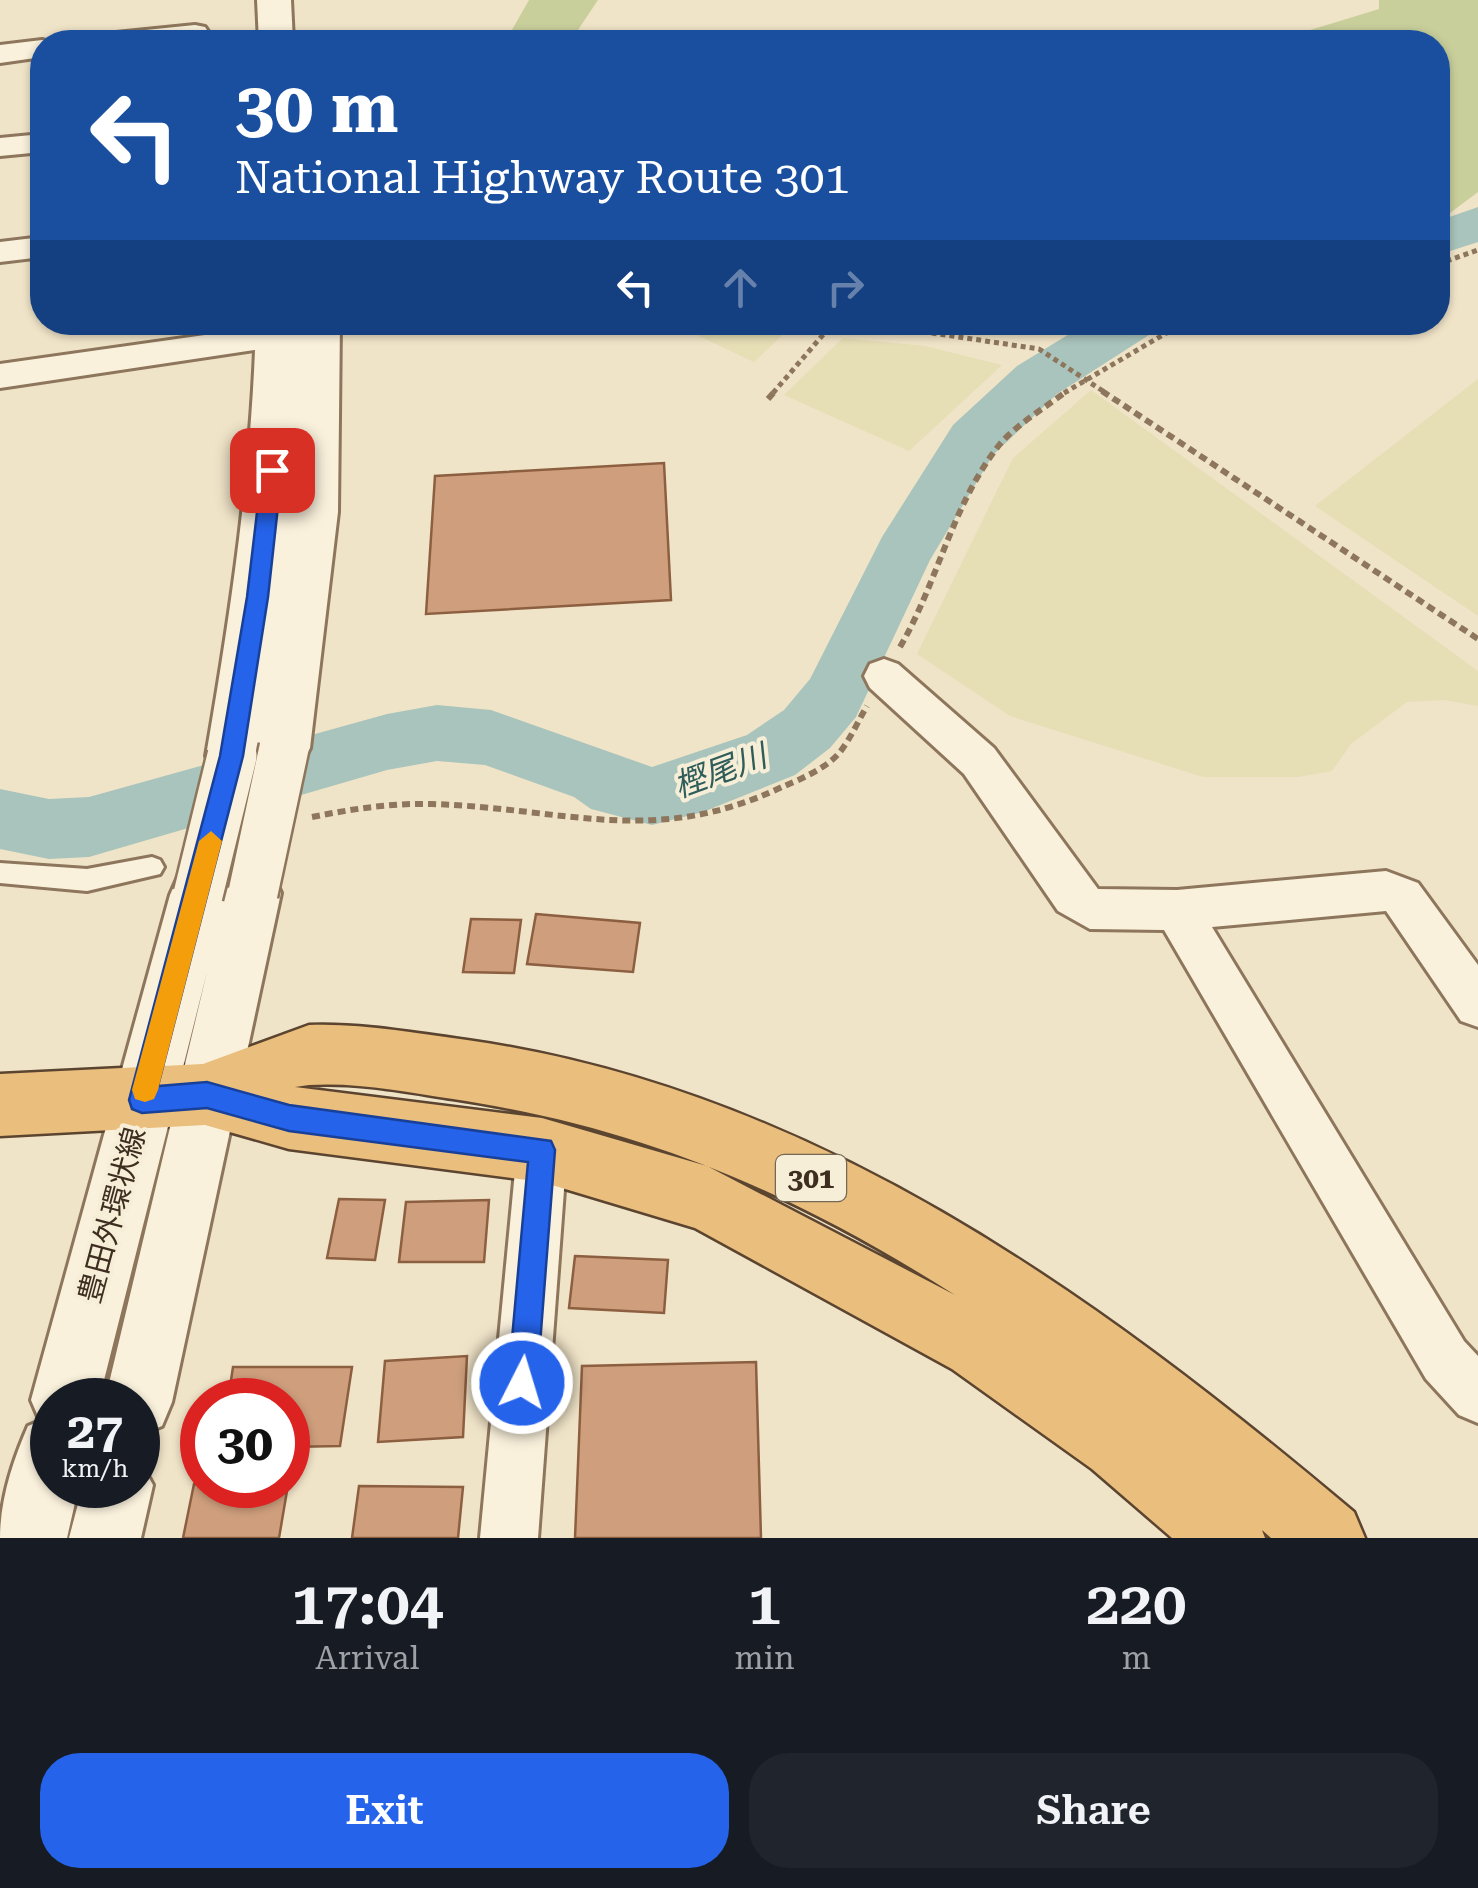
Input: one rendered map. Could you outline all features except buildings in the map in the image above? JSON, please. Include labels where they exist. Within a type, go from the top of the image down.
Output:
[{"type":"highway","name":"301","points":[[0,1104],[207,1095],[306,1054],[491,1069],[651,1109],[790,1167],[933,1241],[1084,1339],[1248,1468],[1328,1538]]},
{"type":"highway","name":"301","points":[[207,1095],[289,1118],[542,1150],[707,1199],[977,1344],[1118,1444],[1228,1538]]},
{"type":"street","points":[[196,30],[199,0]]},
{"type":"street","points":[[274,0],[275,30]]},
{"type":"street","points":[[305,0],[306,30]]},
{"type":"street","points":[[0,54],[30,50]]},
{"type":"street","points":[[0,147],[30,143]]},
{"type":"street","points":[[0,252],[30,248]]},
{"type":"street","points":[[0,376],[243,335]]},
{"type":"street","name":"豊田外環状線","points":[[71,1378],[232,756],[258,597],[289,335]]},
{"type":"street","name":"豊田外環状線","points":[[143,1378],[207,1095],[201,885],[284,748],[315,512],[291,335]]},
{"type":"street","points":[[884,676],[979,761],[1074,897],[1090,910],[1177,910],[1386,891],[1402,897],[1414,910],[1478,1005]]},
{"type":"street","points":[[1177,910],[1445,1360],[1478,1396]]},
{"type":"street","points":[[509,1538],[542,1150]]},
{"type":"street","points":[[30,1538],[38,1508]]},
{"type":"street","points":[[105,1538],[112,1508]]},
{"type":"lane","points":[[0,873],[201,885]]},
{"type":"path","points":[[1450,260],[1478,250]]},
{"type":"path","points":[[768,398],[823,335]]},
{"type":"path","points":[[943,335],[1039,350],[1478,639]]},
{"type":"path","points":[[293,822],[346,806],[436,805],[576,824],[701,822],[770,798],[838,755],[917,618],[951,529],[1001,443],[1085,378],[1161,335]]},
{"type":"shaded area","points":[[697,335],[782,335],[754,362]]},
{"type":"shaded area","points":[[843,338],[925,346],[1002,365],[909,451],[784,395]]},
{"type":"shaded area","points":[[1478,379],[1478,616],[1315,506]]},
{"type":"shaded area","points":[[1091,390],[1478,671],[1478,706],[1444,700],[1407,702],[1351,744],[1332,771],[1298,777],[1203,777],[1010,716],[917,654],[1013,458]]},
{"type":"green space","points":[[529,0],[598,0],[578,30],[512,30]]},
{"type":"green space","points":[[1379,0],[1478,0],[1478,192],[1450,213],[1450,30],[1310,30],[1379,9]]},
{"type":"waterway","name":"樫尾川","points":[[1450,234],[1478,223]]},
{"type":"waterway","name":"樫尾川","points":[[0,819],[49,829],[89,827],[387,742],[437,733],[491,738],[545,761],[593,773],[615,788],[652,796],[703,783],[771,755],[807,729],[833,698],[903,553],[973,440],[1037,380],[1109,335]]},
{"type":"slow traffic","points":[[145,1090],[211,841]]},
{"type":"route","points":[[272,470],[258,597],[232,756],[142,1100],[207,1095],[289,1118],[542,1150],[522,1383]]}]
